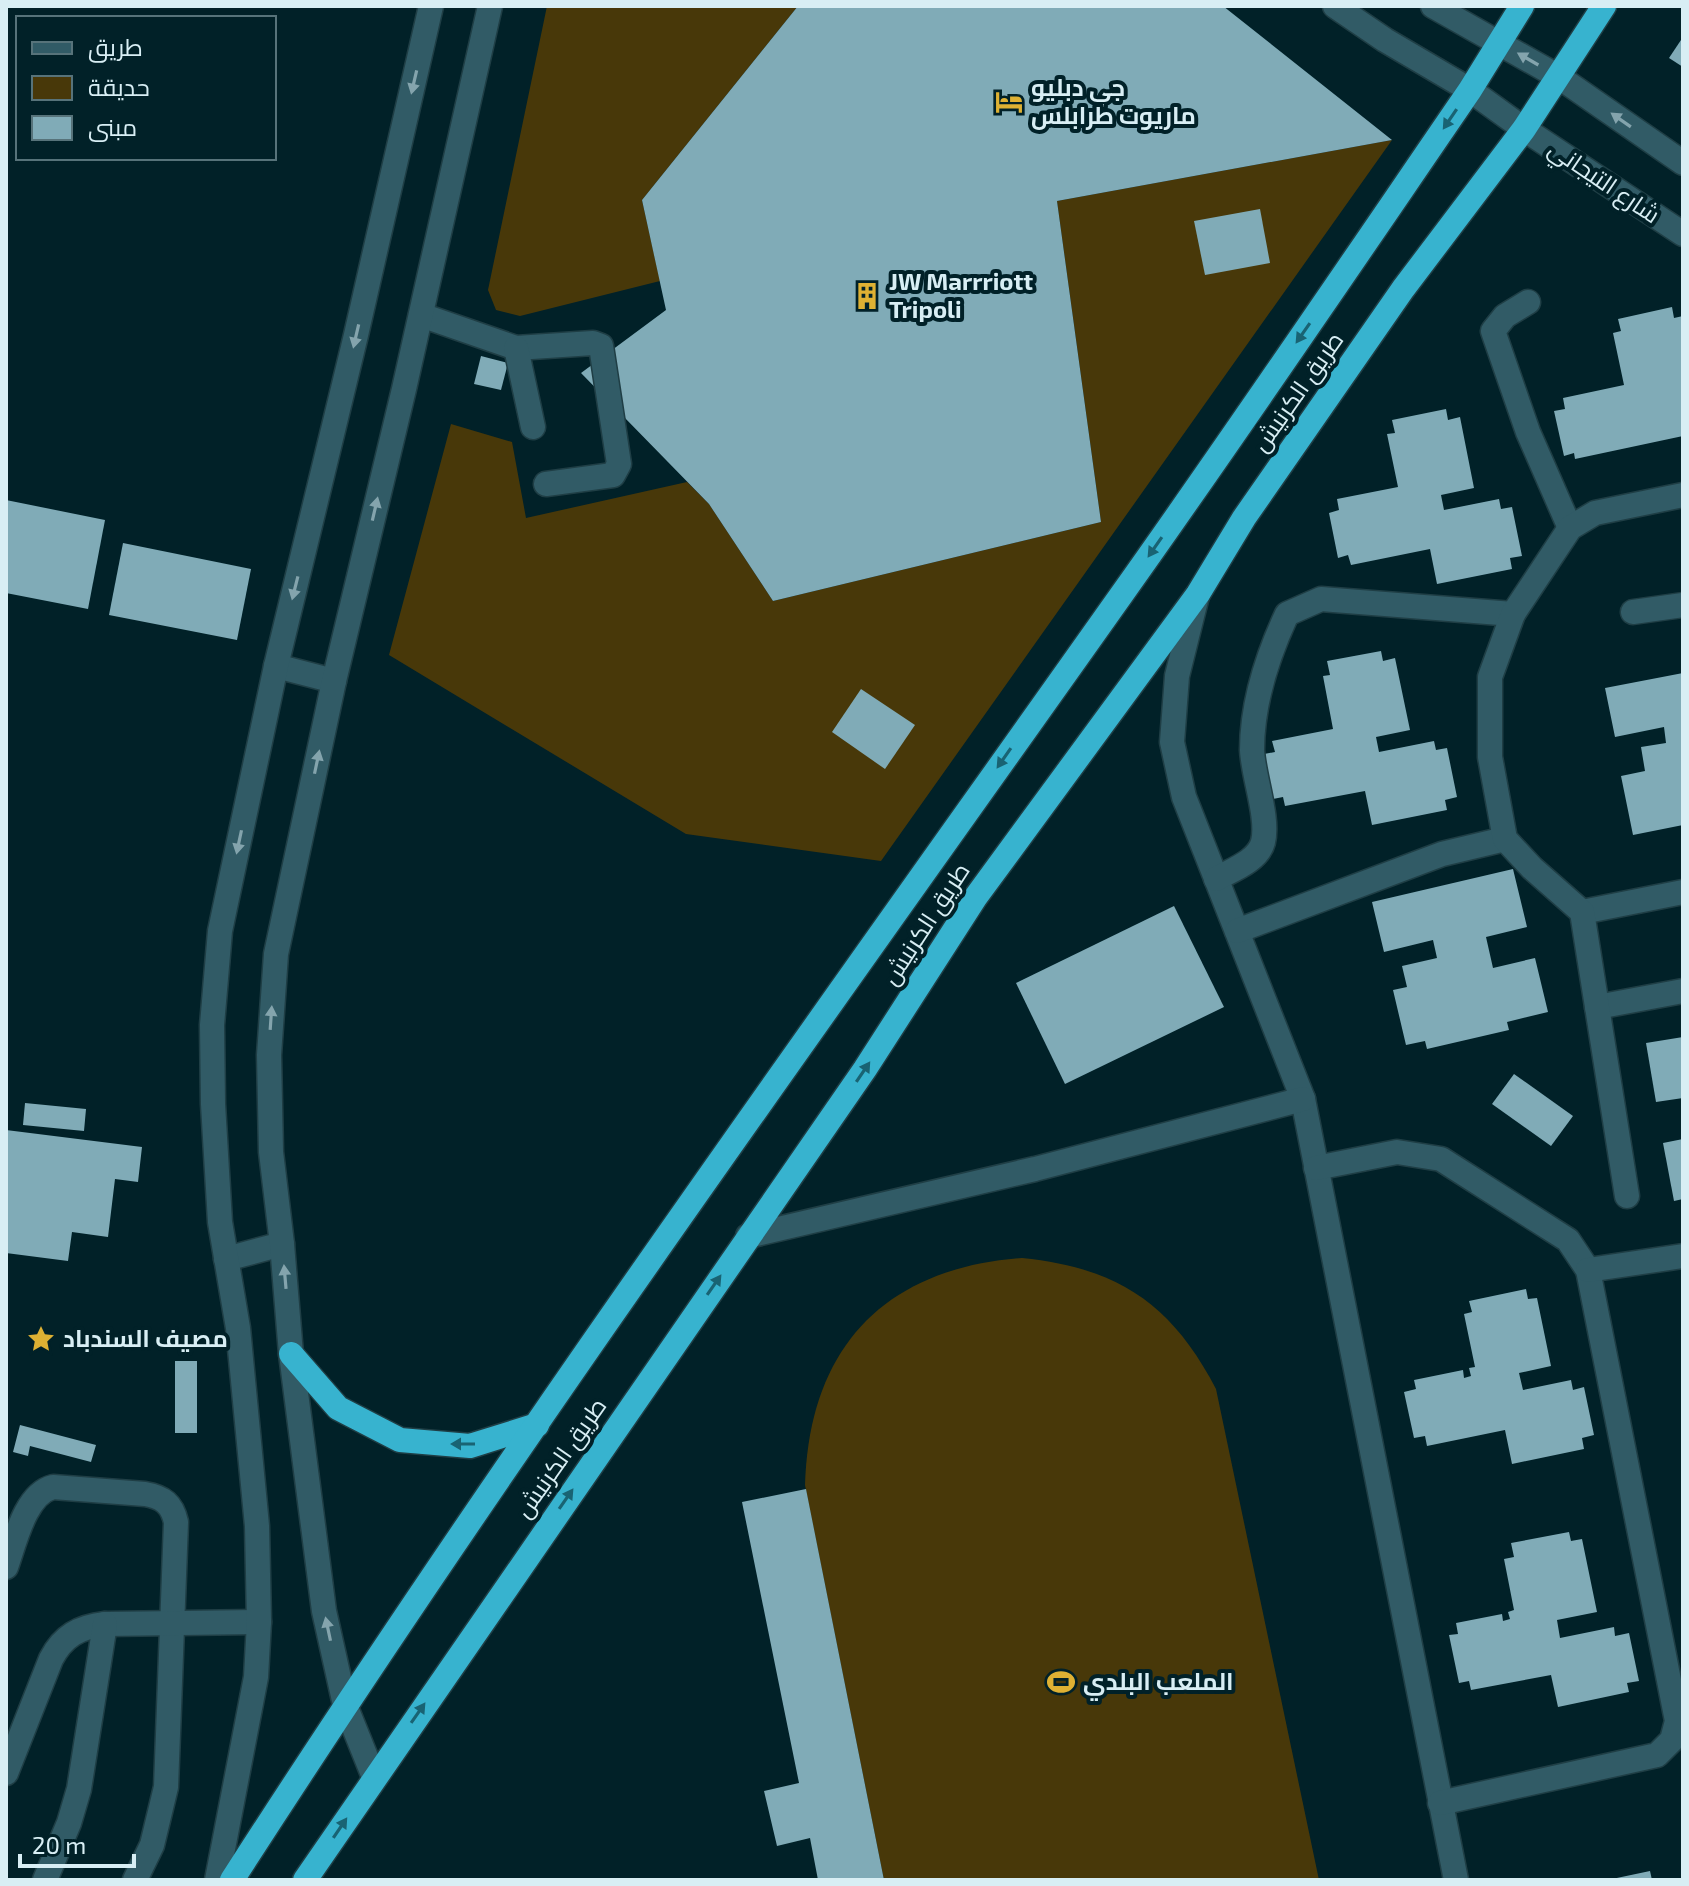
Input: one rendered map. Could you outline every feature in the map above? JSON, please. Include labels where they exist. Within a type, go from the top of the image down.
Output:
[{"type":"highway","name":"طريق الكرنيش","points":[[232,1880],[345,1705],[537,1425],[1138,572],[1470,90],[1522,6]]},
{"type":"highway","name":"طريق الكرنيش","points":[[305,1880],[865,1069],[975,898],[1198,594],[1244,518],[1403,289],[1524,129],[1604,6]]},
{"type":"highway","points":[[291,1354],[338,1408],[400,1440],[470,1446],[537,1425]]},
{"type":"street","points":[[217,1880],[256,1677],[259,1622],[257,1526],[238,1328],[220,1222],[213,1104],[212,1025],[220,931],[276,666],[431,6]]},
{"type":"street","points":[[374,1777],[345,1705],[324,1611],[291,1354],[271,1152],[269,1069],[276,954],[334,681],[490,6]]},
{"type":"street","points":[[1335,6],[1385,40],[1470,90]]},
{"type":"street","points":[[1433,6],[1559,77],[1683,163]]},
{"type":"street","name":"شارع التيجاني","points":[[1470,90],[1683,234]]},
{"type":"street","points":[[1528,302],[1505,316],[1493,331],[1528,432],[1570,528]]},
{"type":"street","points":[[421,315],[516,348],[593,343],[601,346],[619,464],[613,475],[546,484]]},
{"type":"street","points":[[516,348],[533,427]]},
{"type":"street","points":[[1627,1196],[1582,912],[1532,868],[1505,839],[1490,757],[1490,677],[1513,614],[1570,528],[1595,513],[1683,495]]},
{"type":"street","points":[[1198,594],[1177,676],[1172,742],[1184,797],[1303,1099],[1456,1880]]},
{"type":"street","points":[[1216,879],[1254,857],[1263,842],[1262,811],[1252,751],[1257,701],[1270,651],[1287,614],[1321,599],[1513,614]]},
{"type":"street","points":[[1633,612],[1683,605]]},
{"type":"street","points":[[276,666],[334,681]]},
{"type":"street","points":[[1237,931],[1442,854],[1505,839]]},
{"type":"street","points":[[1582,912],[1683,892]]},
{"type":"street","points":[[1597,1007],[1683,991]]},
{"type":"street","points":[[748,1236],[1035,1169],[1303,1099]]},
{"type":"street","points":[[1316,1168],[1397,1152],[1441,1159],[1568,1240],[1588,1270],[1677,1721],[1672,1740],[1657,1755],[1440,1803]]},
{"type":"street","points":[[226,1259],[282,1244]]},
{"type":"street","points":[[1588,1270],[1683,1256]]},
{"type":"street","points":[[6,1567],[32,1500],[45,1489],[53,1487],[158,1496],[169,1504],[176,1522],[166,1787],[152,1845],[135,1880]]},
{"type":"street","points":[[8,1762],[57,1649],[73,1632],[105,1624],[259,1622]]},
{"type":"street","points":[[45,1880],[69,1823],[79,1789],[105,1624]]},
{"type":"green space","points":[[547,6],[798,6],[642,200],[660,281],[520,316],[496,310],[488,290]]},
{"type":"green space","points":[[1392,140],[881,861],[686,834],[389,655],[451,424],[512,442],[526,518],[687,482],[709,504],[773,601],[1101,522],[1057,201]]},
{"type":"green space","name":"الملعب البلدي","points":[[1022,1258],[1086,1271],[1114,1281],[1138,1295],[1160,1312],[1180,1334],[1216,1389],[1319,1880],[884,1880],[805,1485],[810,1436],[821,1393],[839,1355],[864,1324],[894,1298],[931,1278],[974,1265]]},
{"type":"building","name":"JW Marrriott Tripoli","points":[[798,6],[1223,6],[1392,140],[1057,201],[1101,522],[773,601],[709,504],[581,373],[666,310],[642,200]]},
{"type":"building","points":[[1683,37],[1683,67],[1669,58]]},
{"type":"building","points":[[1260,209],[1270,263],[1205,275],[1194,221]]},
{"type":"building","points":[[1672,307],[1674,318],[1683,316],[1683,436],[1575,459],[1574,453],[1564,456],[1554,411],[1565,409],[1563,398],[1624,385],[1613,333],[1621,331],[1618,319]]},
{"type":"building","points":[[481,356],[508,363],[501,390],[474,384]]},
{"type":"building","points":[[1446,409],[1448,420],[1460,417],[1474,488],[1441,495],[1444,510],[1499,499],[1501,509],[1512,507],[1522,556],[1510,558],[1512,569],[1437,584],[1430,549],[1351,565],[1348,555],[1338,558],[1329,513],[1339,510],[1337,499],[1398,487],[1387,434],[1395,433],[1392,420]]},
{"type":"building","points":[[6,500],[105,520],[88,609],[6,593]]},
{"type":"building","points":[[123,543],[251,569],[237,640],[109,615]]},
{"type":"building","points":[[1381,651],[1383,661],[1395,658],[1410,730],[1376,737],[1379,752],[1434,741],[1436,750],[1447,748],[1457,797],[1445,800],[1447,810],[1372,825],[1365,791],[1285,806],[1283,797],[1273,799],[1264,754],[1275,752],[1272,741],[1333,729],[1323,676],[1330,675],[1327,661]]},
{"type":"building","points":[[1683,673],[1683,825],[1633,835],[1621,776],[1645,771],[1641,747],[1666,743],[1664,727],[1615,737],[1605,688]]},
{"type":"building","points":[[861,689],[915,725],[885,769],[832,732]]},
{"type":"building","points":[[1513,869],[1527,927],[1486,937],[1493,968],[1535,958],[1548,1012],[1507,1022],[1509,1030],[1427,1049],[1425,1041],[1406,1045],[1393,990],[1407,987],[1402,966],[1437,958],[1433,940],[1384,952],[1372,902]]},
{"type":"building","points":[[1174,906],[1224,1007],[1065,1084],[1016,983]]},
{"type":"building","points":[[1683,1037],[1683,1098],[1656,1102],[1646,1043]]},
{"type":"building","points":[[1514,1074],[1573,1116],[1551,1146],[1492,1104]]},
{"type":"building","points":[[25,1103],[86,1109],[84,1131],[23,1125]]},
{"type":"building","points":[[6,1130],[142,1147],[138,1182],[115,1179],[108,1237],[72,1232],[68,1261],[6,1253]]},
{"type":"building","points":[[1683,1139],[1683,1199],[1674,1201],[1663,1143]]},
{"type":"building","points":[[1526,1289],[1528,1299],[1537,1298],[1551,1366],[1519,1373],[1523,1390],[1571,1380],[1573,1390],[1584,1387],[1594,1435],[1582,1438],[1584,1449],[1512,1464],[1505,1430],[1427,1446],[1425,1436],[1414,1438],[1404,1392],[1416,1389],[1414,1380],[1463,1370],[1464,1378],[1471,1376],[1469,1368],[1475,1367],[1464,1314],[1472,1312],[1469,1301]]},
{"type":"building","points":[[175,1361],[197,1361],[197,1433],[175,1433]]},
{"type":"building","points":[[20,1425],[96,1445],[91,1462],[30,1446],[28,1456],[13,1452]]},
{"type":"building","points":[[806,1489],[884,1880],[818,1880],[810,1838],[777,1846],[764,1791],[799,1783],[742,1502]]},
{"type":"building","points":[[1569,1532],[1571,1541],[1582,1539],[1597,1612],[1557,1620],[1560,1638],[1614,1627],[1615,1636],[1629,1633],[1639,1681],[1627,1683],[1629,1692],[1558,1707],[1551,1675],[1471,1690],[1469,1681],[1459,1683],[1449,1635],[1458,1634],[1456,1623],[1502,1614],[1503,1621],[1510,1619],[1508,1612],[1514,1610],[1504,1559],[1514,1557],[1511,1543]]},
{"type":"building","points":[[1650,1871],[1652,1880],[1612,1880],[1612,1879]]},
{"type":"place","name":"جي دبليو ماريوت طرابلس","points":[[1009,102]]},
{"type":"place","name":"JW Marrriott Tripoli","points":[[867,296]]},
{"type":"place","name":"مصيف السندباد","points":[[41,1339]]},
{"type":"place","name":"الملعب البلدي","points":[[1061,1682]]}]
